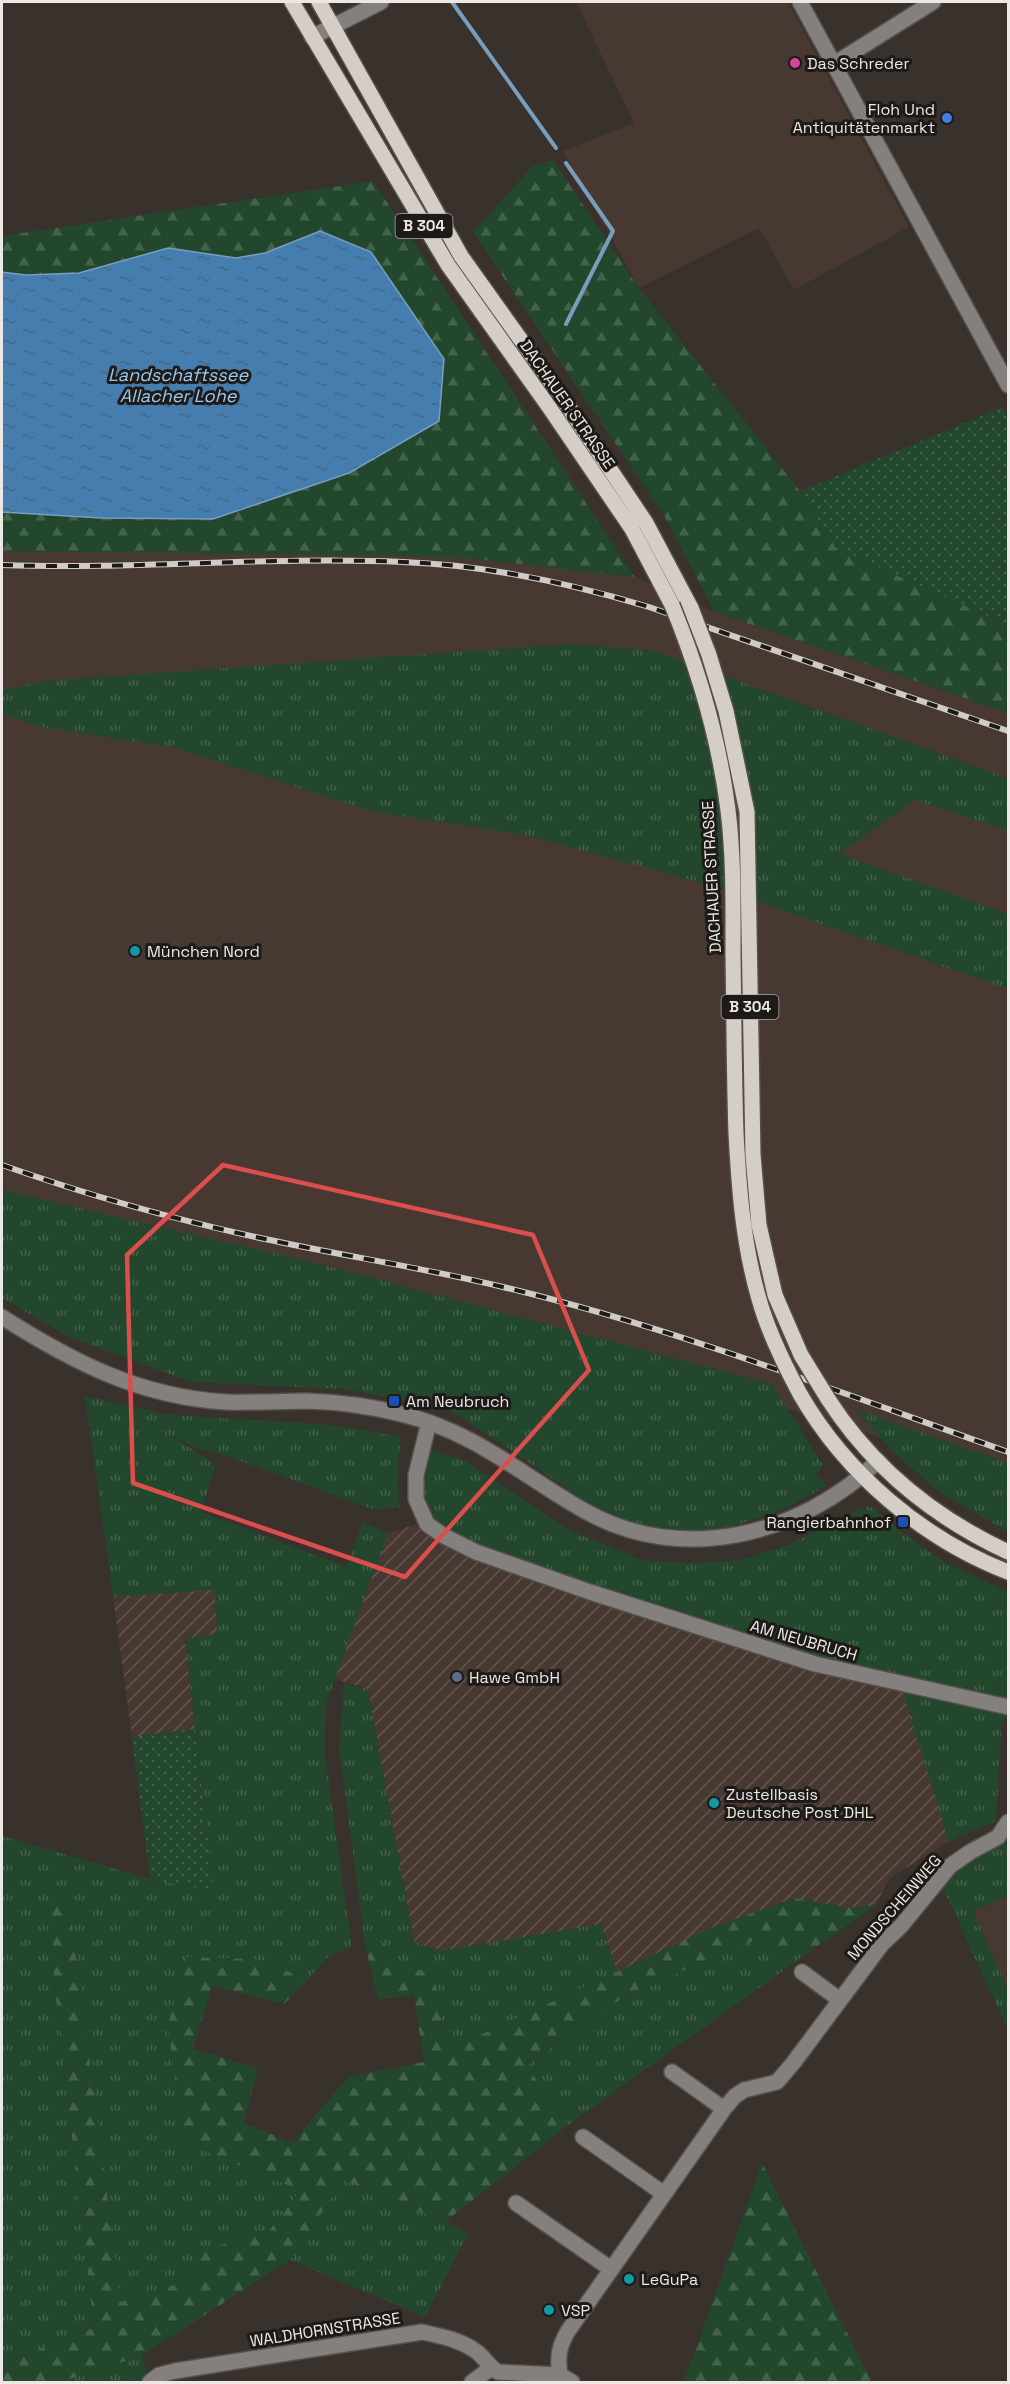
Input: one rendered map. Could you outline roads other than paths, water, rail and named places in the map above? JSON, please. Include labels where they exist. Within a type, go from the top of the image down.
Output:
[{"type":"main road","name":"DACHAUER STRASSE","points":[[292,2],[448,265],[646,523],[691,608],[709,655],[726,711],[747,812],[753,1155],[759,1225],[775,1295],[801,1355],[846,1426],[904,1487],[952,1523],[1008,1552]]},
{"type":"main road","name":"DACHAUER STRASSE","points":[[319,2],[461,256],[560,409],[632,529],[672,605],[693,657],[710,713],[728,810],[733,886],[734,1069],[739,1200],[759,1300],[778,1352],[817,1424],[838,1450],[879,1492],[924,1527],[979,1561],[1008,1572]]},
{"type":"street","points":[[312,37],[381,2]]},
{"type":"street","points":[[800,2],[1008,385]]},
{"type":"street","points":[[834,64],[933,2]]},
{"type":"street","points":[[2,1317],[95,1370],[161,1393],[226,1402],[334,1402],[382,1409],[429,1422],[462,1435],[495,1453],[602,1520],[647,1535],[671,1538],[728,1537],[760,1531],[804,1514],[863,1476],[878,1461]]},
{"type":"street","name":"AM NEUBRUCH","points":[[429,1422],[416,1475],[416,1499],[427,1524],[444,1536],[476,1551],[590,1592],[815,1664],[1008,1707]]},
{"type":"street","name":"MONDSCHEINWEG","points":[[568,2380],[558,2365],[560,2345],[724,2109],[735,2096],[744,2090],[777,2082],[882,1944],[901,1926],[950,1866],[998,1837],[1008,1822]]},
{"type":"street","points":[[802,1972],[840,2000]]},
{"type":"street","points":[[672,2072],[724,2109]]},
{"type":"street","points":[[583,2137],[664,2194]]},
{"type":"street","points":[[516,2203],[611,2269]]},
{"type":"street","name":"WALDHORNSTRASSE","points":[[150,2382],[159,2375],[175,2371],[422,2332],[446,2337],[476,2351],[484,2376]]},
{"type":"street","points":[[484,2376],[568,2380]]},
{"type":"water","name":"Landschaftssee Allacher Lohe","points":[[320,231],[371,252],[444,359],[439,421],[349,473],[213,519],[101,518],[2,512],[2,272],[26,275],[79,273],[168,248],[236,258],[265,253]]},
{"type":"waterway","points":[[452,2],[556,148]]},
{"type":"waterway","points":[[566,163],[613,231],[566,324]]},
{"type":"railway","points":[[2,565],[102,566],[353,561],[434,564],[496,571],[588,590],[649,607],[1008,731]]},
{"type":"railway","points":[[2,1165],[99,1197],[198,1224],[473,1280],[567,1303],[757,1363],[1008,1452]]},
{"type":"place","name":"Das Schreder","points":[[795,63]]},
{"type":"place","name":"Floh Und Antiquitätenmarkt","points":[[947,118]]},
{"type":"place","name":"München Nord","points":[[135,951]]},
{"type":"place","name":"Am Neubruch","points":[[394,1401]]},
{"type":"place","name":"Rangierbahnhof","points":[[903,1522]]},
{"type":"place","name":"Hawe GmbH","points":[[457,1677]]},
{"type":"place","name":"Zustellbasis Deutsche Post DHL","points":[[714,1803]]},
{"type":"place","name":"LeGuPa","points":[[629,2279]]},
{"type":"place","name":"VSP","points":[[549,2310]]}]
